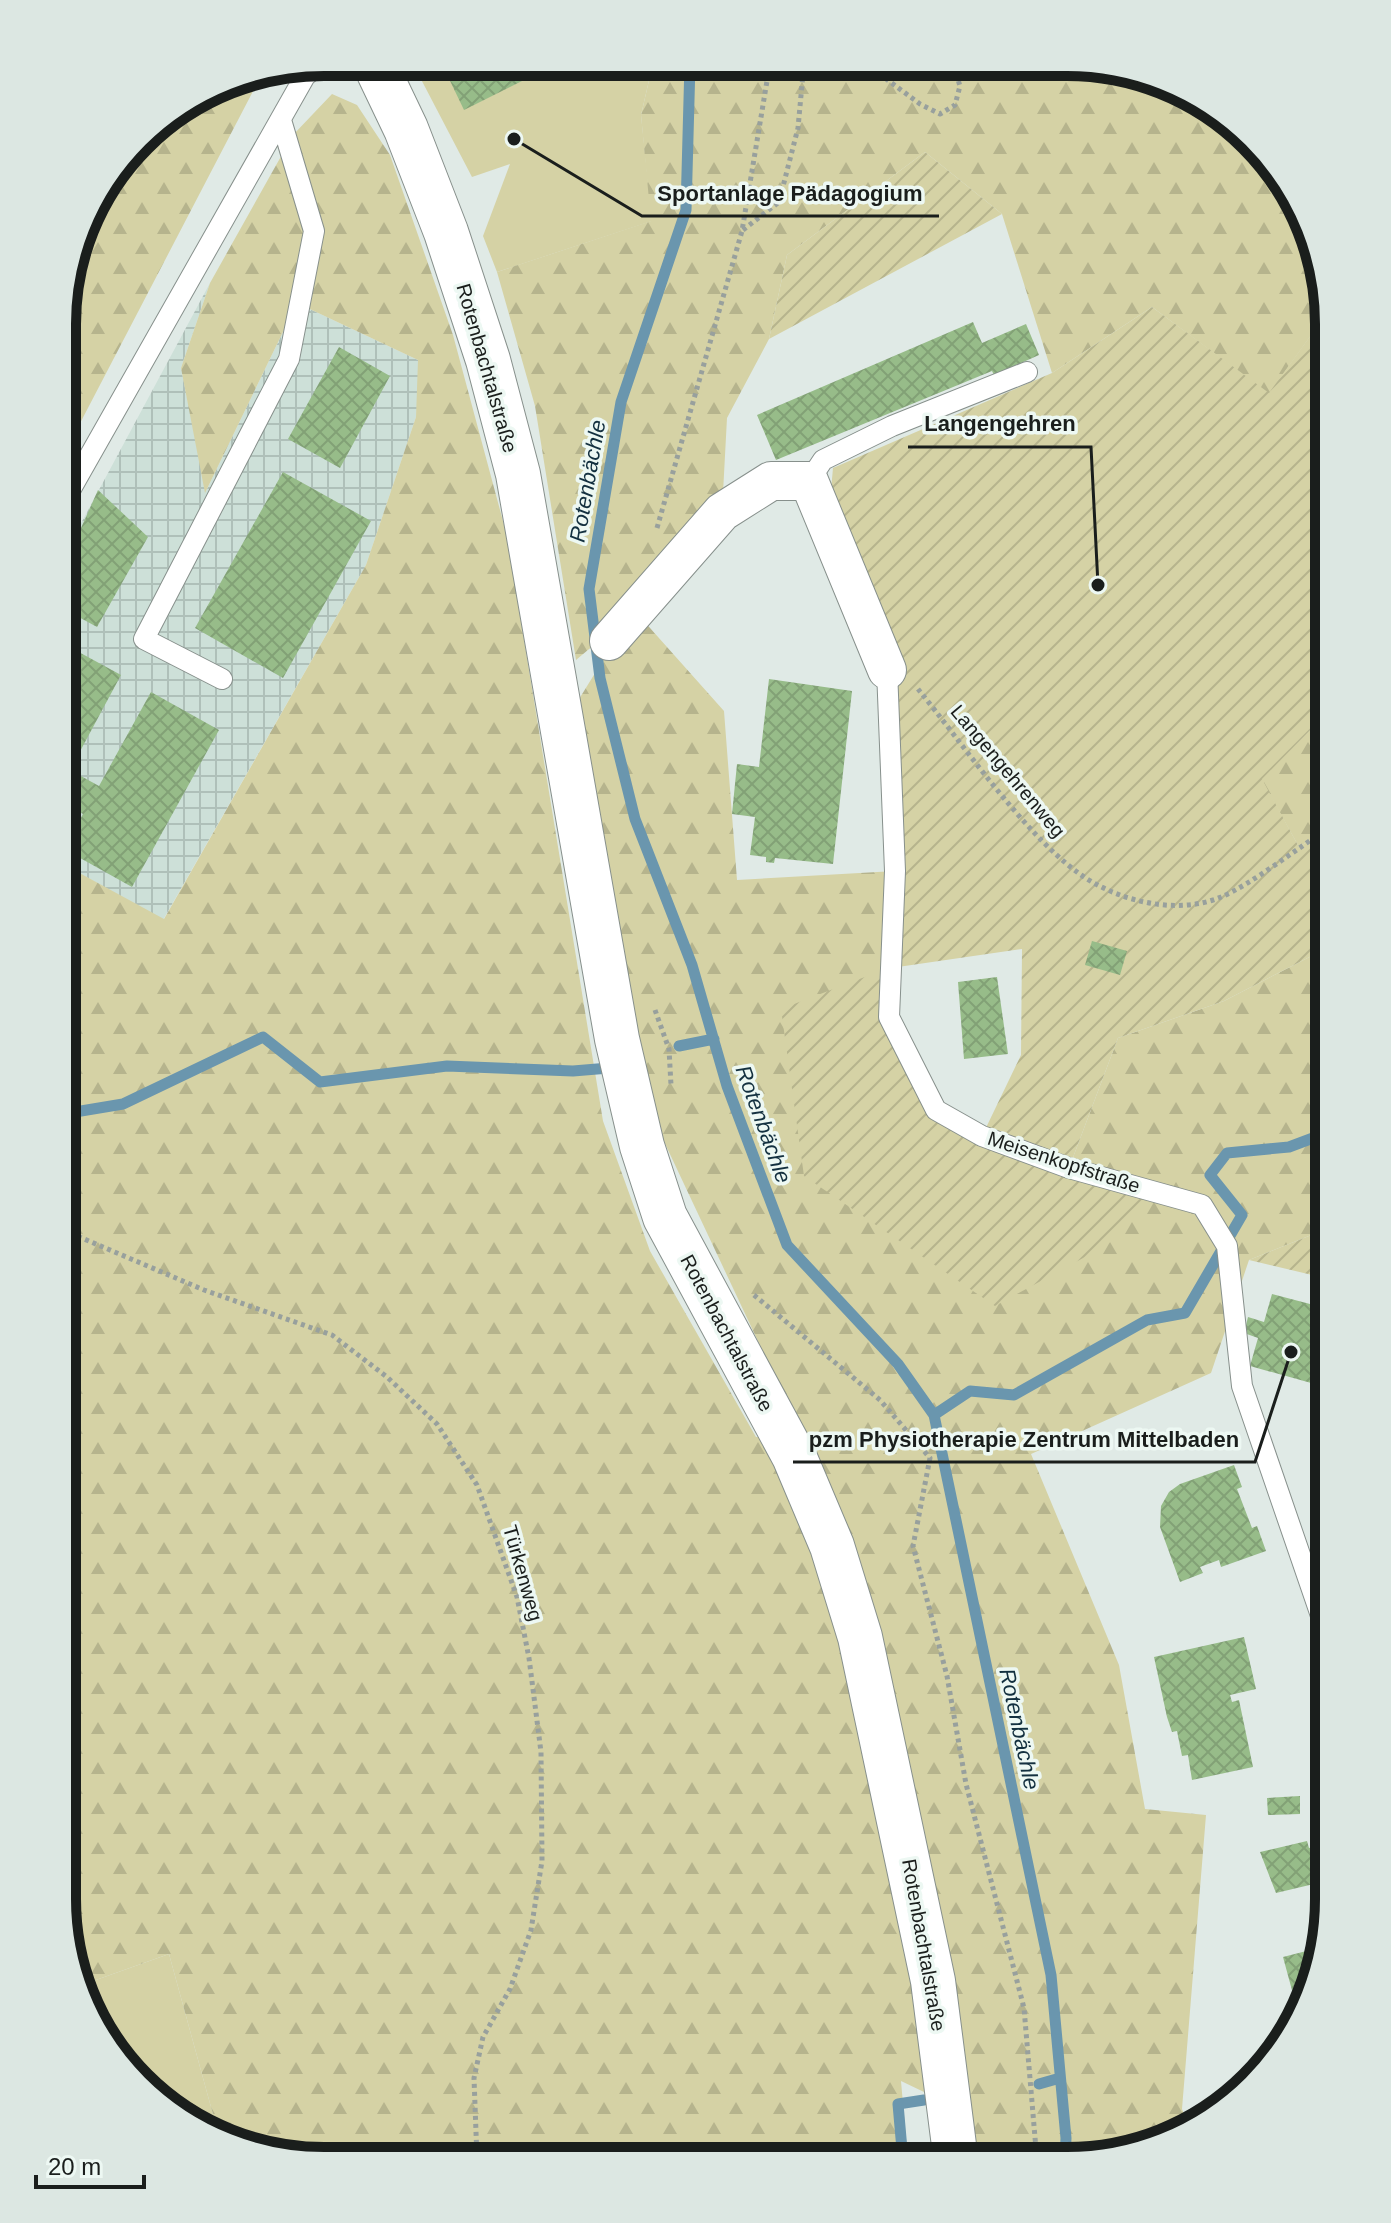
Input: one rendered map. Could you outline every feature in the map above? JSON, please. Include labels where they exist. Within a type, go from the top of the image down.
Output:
[{"type":"main road","name":"Rotenbachtalstraße","points":[[381,77],[406,129],[446,232],[488,360],[569,682],[617,1039],[642,1146],[665,1217],[794,1456],[832,1546],[860,1637],[933,1981],[954,2147]]},
{"type":"street","points":[[609,641],[722,512],[771,481],[809,481]]},
{"type":"street","name":"Meisenkopfstraße","points":[[809,481],[887,670]]},
{"type":"lane","points":[[76,480],[304,77]]},
{"type":"lane","points":[[222,679],[144,639],[289,359],[314,231],[281,120]]},
{"type":"lane","points":[[809,481],[823,460],[892,426],[1027,372]]},
{"type":"lane","name":"Meisenkopfstraße","points":[[887,670],[895,871],[889,1017],[936,1110],[982,1136],[1069,1168],[1202,1205],[1227,1246],[1242,1386],[1314,1596]]},
{"type":"path","points":[[655,534],[742,231],[768,76]]},
{"type":"path","points":[[742,231],[779,202],[798,128],[803,76]]},
{"type":"path","points":[[883,76],[920,104],[940,114],[955,105],[960,86],[957,76]]},
{"type":"path","name":"Langengehrenweg","points":[[887,670],[903,669],[1029,825],[1078,873],[1124,896],[1166,907],[1221,897],[1315,837]]},
{"type":"path","points":[[654,1008],[669,1049],[672,1096]]},
{"type":"path","name":"Türkenweg","points":[[76,1236],[204,1290],[332,1335],[387,1377],[437,1424],[477,1485],[517,1597],[529,1658],[541,1752],[542,1861],[531,1930],[510,1989],[483,2037],[474,2078],[477,2147]]},
{"type":"path","points":[[745,1282],[754,1295],[880,1400],[930,1458],[913,1546],[947,1676],[966,1784],[1024,2008],[1036,2147]]},
{"type":"shaded area","points":[[210,283],[181,368],[206,491],[297,303],[418,360],[420,384],[416,417],[366,565],[163,920],[76,871],[76,533]]},
{"type":"green space","points":[[1067,76],[1131,84],[1191,109],[1218,127],[1242,149],[1264,173],[1282,200],[1302,244],[1310,275],[1315,330],[1269,394],[1152,307],[1052,373],[1002,214],[925,152],[787,255],[769,339],[727,418],[722,512],[634,610],[724,711],[737,880],[895,871],[891,967],[804,1176],[1069,1168],[1118,1038],[1224,1001],[1315,954],[1314,1234],[1249,1260],[1211,1373],[1031,1454],[1119,1665],[1145,1809],[1206,1815],[1182,2109],[1185,2117],[1131,2139],[1067,2147],[974,2147],[970,2114],[901,2081],[907,2147],[291,2145],[260,2139],[215,2121],[169,1954],[91,1982],[84,1963],[76,1899],[76,871],[164,919],[366,565],[416,417],[418,360],[297,303],[205,493],[181,368],[210,283],[293,135],[332,94],[357,105],[390,155],[453,335],[507,536],[603,1121],[650,1251],[756,1437],[804,1439],[660,1133],[619,969],[576,704],[632,613],[576,660],[535,406],[497,272],[651,221],[641,115],[650,77]]},
{"type":"green space","points":[[420,77],[650,77],[641,115],[652,221],[497,272],[483,236],[510,164],[472,177]]},
{"type":"green space","points":[[256,86],[76,431],[78,291],[89,244],[109,200],[137,160],[160,137],[200,109]]},
{"type":"green space","points":[[925,152],[1002,214],[769,339],[787,255]]},
{"type":"green space","points":[[1152,307],[1269,393],[1315,330],[1315,725],[1262,779],[1299,847],[1315,837],[1315,954],[1224,1001],[1118,1038],[1069,1168],[1156,1192],[1107,1245],[995,1306],[804,1176],[781,1009],[891,967],[887,670],[830,501],[833,468],[1052,373]],"holes":[[[1022,949],[1021,1055],[982,1136],[936,1110],[889,1017],[891,968]]]},
{"type":"green space","points":[[1315,725],[1315,837],[1299,847],[1261,779]]},
{"type":"green space","points":[[1314,1234],[1314,1276],[1249,1260]]},
{"type":"green space","points":[[169,1954],[215,2121],[173,2096],[127,2050],[109,2023],[91,1982]]},
{"type":"building","points":[[448,77],[531,77],[464,110]]},
{"type":"building","points":[[973,322],[982,343],[1026,324],[1039,355],[994,375],[992,371],[776,460],[757,415]]},
{"type":"building","points":[[339,347],[390,376],[340,468],[288,439]]},
{"type":"building","points":[[283,472],[371,521],[283,678],[195,628]]},
{"type":"building","points":[[98,490],[148,537],[97,627],[76,616],[76,539]]},
{"type":"building","points":[[76,651],[121,675],[76,759]]},
{"type":"building","points":[[769,679],[852,691],[833,864],[775,858],[774,863],[766,862],[766,857],[750,855],[755,817],[732,814],[737,764],[759,767]]},
{"type":"building","points":[[151,692],[219,730],[132,887],[76,856],[76,827],[83,814],[76,810],[76,773],[99,786]]},
{"type":"building","points":[[1092,941],[1127,951],[1120,975],[1085,965]]},
{"type":"building","points":[[997,977],[1008,1054],[964,1059],[958,982]]},
{"type":"building","points":[[1272,1294],[1314,1305],[1314,1384],[1250,1366],[1258,1338],[1244,1333],[1248,1317],[1264,1322]]},
{"type":"building","points":[[1234,1465],[1242,1487],[1237,1489],[1252,1528],[1257,1526],[1266,1551],[1221,1567],[1219,1560],[1200,1567],[1203,1573],[1180,1582],[1160,1527],[1161,1506],[1169,1492],[1180,1484]]},
{"type":"building","points":[[1244,1637],[1256,1689],[1230,1695],[1232,1702],[1239,1700],[1253,1767],[1192,1780],[1188,1755],[1182,1756],[1177,1731],[1172,1732],[1167,1717],[1154,1657]]},
{"type":"building","points":[[1300,1796],[1300,1814],[1268,1815],[1267,1798]]},
{"type":"building","points":[[1307,1841],[1309,1848],[1313,1847],[1314,1851],[1314,1884],[1276,1893],[1260,1852]]},
{"type":"building","points":[[1309,1950],[1296,1993],[1293,1994],[1283,1957]]},
{"type":"waterway","name":"Rotenbächle","points":[[690,76],[686,210],[621,402],[589,589],[600,678],[635,819],[692,965],[727,1086],[787,1245],[898,1364],[934,1415],[1051,1975],[1066,2147]]},
{"type":"waterway","points":[[76,1112],[123,1104],[263,1037],[320,1082],[447,1066],[573,1071],[609,1068]]},
{"type":"waterway","points":[[679,1046],[714,1039]]},
{"type":"waterway","points":[[934,1415],[970,1391],[1014,1395],[1147,1320],[1185,1313],[1242,1215],[1210,1175],[1227,1153],[1289,1147],[1314,1137]]},
{"type":"waterway","points":[[1039,2084],[1060,2078]]},
{"type":"waterway","points":[[902,2147],[898,2104],[924,2100]]},
{"type":"place","name":"Sportanlage Pädagogium","points":[[514,139]]},
{"type":"place","name":"Langengehren","points":[[1098,585]]},
{"type":"place","name":"pzm Physiotherapie Zentrum Mittelbaden","points":[[1291,1352]]}]
